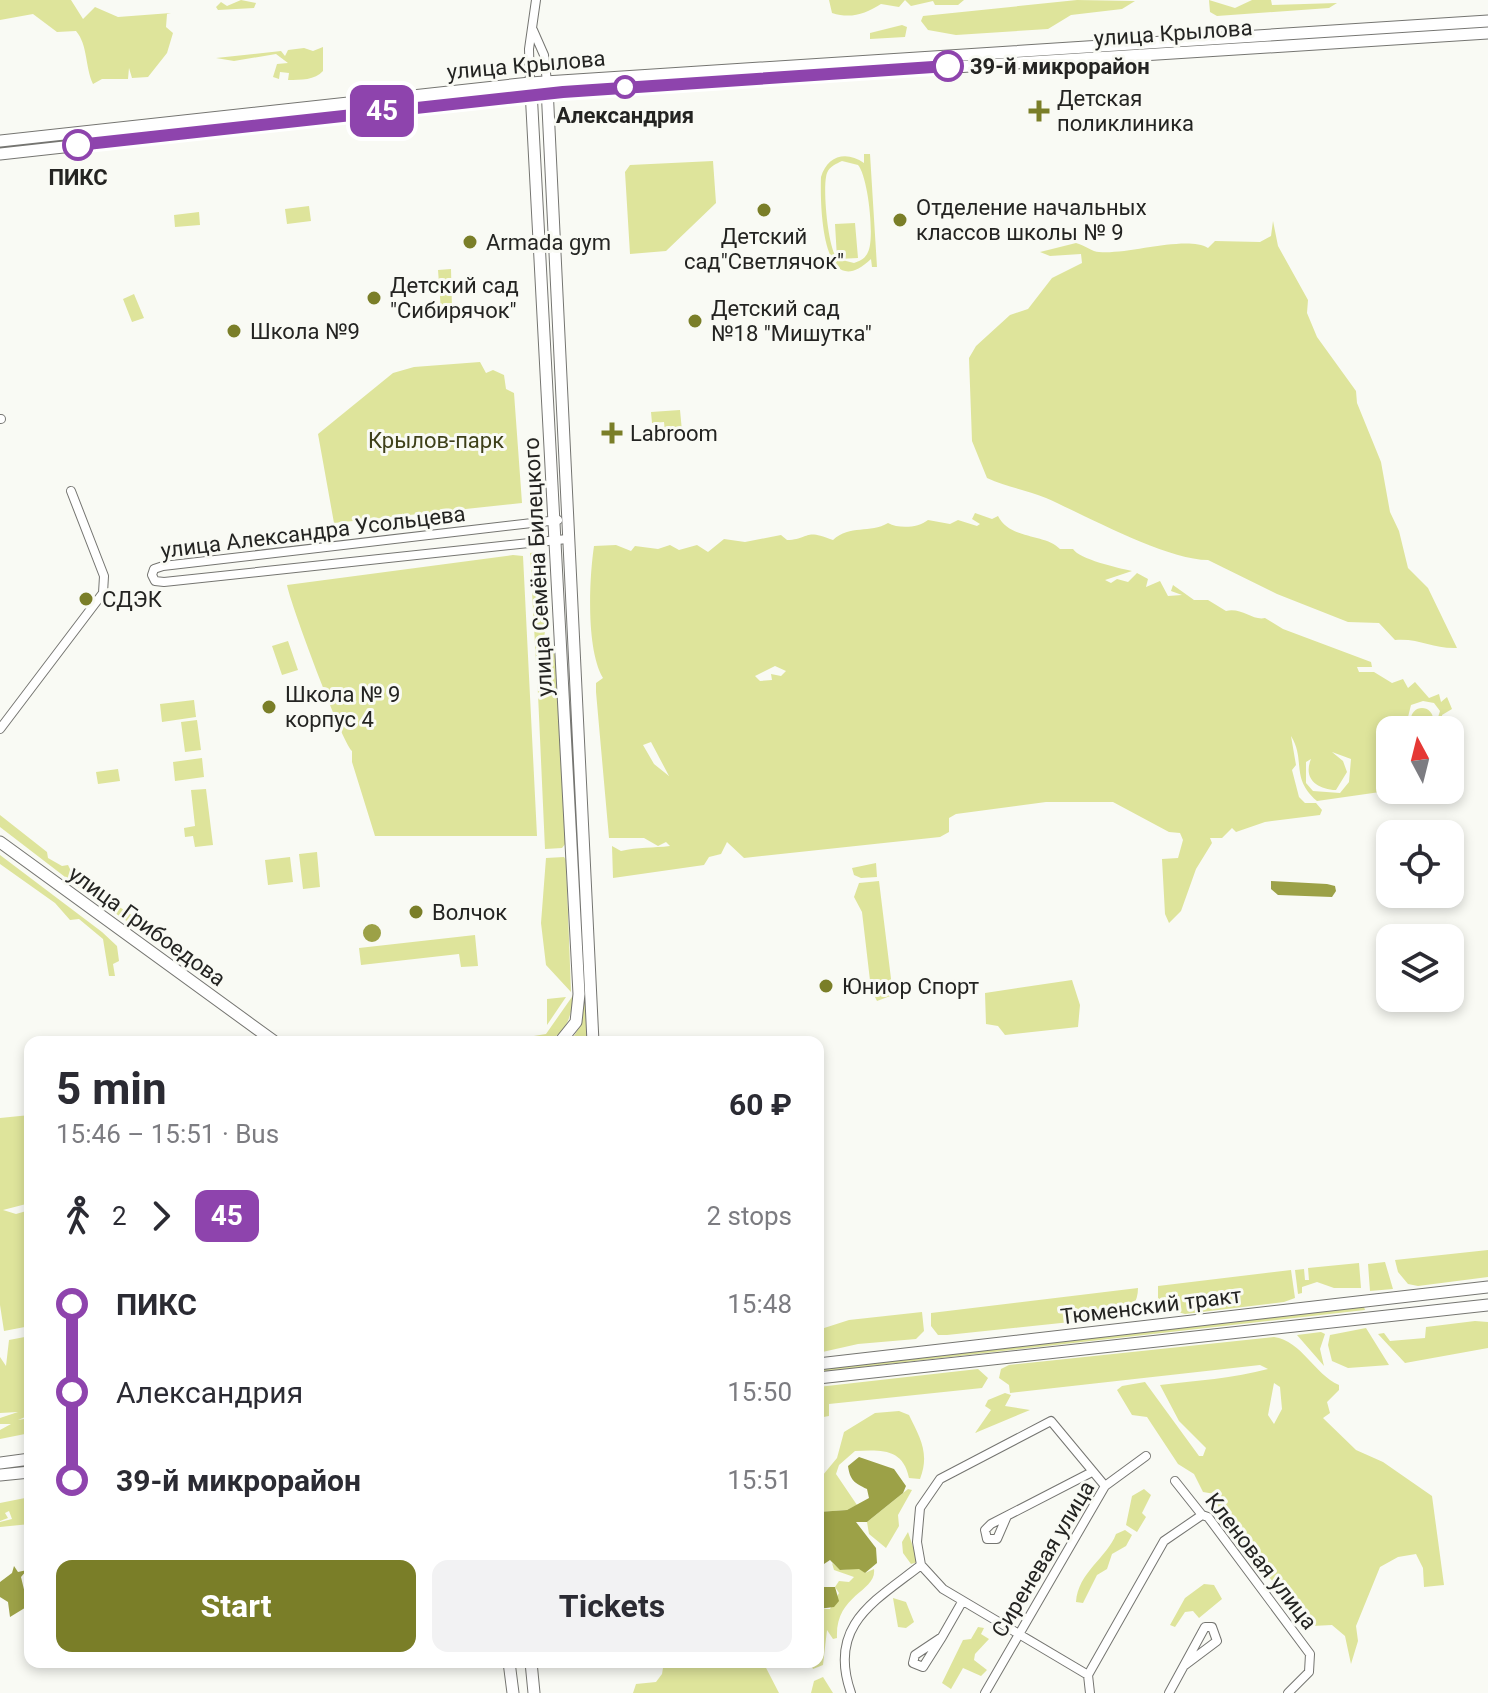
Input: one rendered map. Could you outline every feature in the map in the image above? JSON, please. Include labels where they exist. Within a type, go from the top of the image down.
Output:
[{"type":"main road","name":"улица Крылова","points":[[0,141],[531,89],[1196,45],[1488,21]]},
{"type":"main road","name":"улица Крылова","points":[[1196,45],[1488,33]]},
{"type":"main road","name":"улица Семёна Билецкого","points":[[547,88],[565,502],[561,520]]},
{"type":"main road","name":"улица Крылова","points":[[0,154],[531,89]]},
{"type":"main road","name":"улица Семёна Билецкого","points":[[531,89],[593,1036]]},
{"type":"main road","name":"улица Семёна Билецкого","points":[[562,539],[579,994],[576,1022],[565,1036]]},
{"type":"main road","name":"улица Грибоедова","points":[[0,842],[266,1036]]},
{"type":"main road","name":"Тюменский тракт","points":[[824,1363],[1486,1287]]},
{"type":"main road","name":"Тюменский тракт","points":[[824,1377],[1488,1305]]},
{"type":"main road","points":[[0,1463],[24,1460]]},
{"type":"main road","points":[[0,1475],[24,1473]]},
{"type":"main road","points":[[510,1668],[513,1693]]},
{"type":"main road","points":[[532,1668],[534,1693]]},
{"type":"street","name":"улица Семёна Билецкого","points":[[536,0],[532,28],[544,55],[547,88]]},
{"type":"street","points":[[531,89],[532,28]]},
{"type":"street","points":[[0,729],[103,593],[104,576],[71,491]]},
{"type":"street","name":"улица Александра Усольцева","points":[[561,520],[163,566],[154,569],[152,575],[155,581],[164,582],[562,539]]},
{"type":"street","points":[[1088,1675],[962,1602],[934,1582],[921,1565],[916,1532],[920,1508],[932,1487],[948,1472],[1051,1421],[1105,1486]]},
{"type":"street","name":"Сиреневая улица","points":[[985,1693],[1105,1486],[1146,1456]]},
{"type":"street","points":[[1007,1516],[1092,1472]]},
{"type":"street","name":"Кленовая улица","points":[[1175,1481],[1202,1515],[1208,1517],[1306,1647],[1311,1665],[1288,1693]]},
{"type":"street","points":[[1090,1693],[1088,1675],[1164,1541],[1202,1515]]},
{"type":"street","points":[[851,1693],[843,1665],[854,1623],[867,1607],[921,1565]]},
{"type":"street","points":[[942,1637],[962,1602]]},
{"type":"street","points":[[1169,1693],[1205,1627],[1212,1627],[1217,1641],[1185,1665]]},
{"type":"green space","points":[[0,0],[71,0],[83,19],[95,7],[118,17],[171,13],[167,14],[166,27],[173,33],[167,53],[148,77],[132,78],[129,68],[128,79],[102,79],[93,84],[83,43],[76,31],[57,32],[33,14],[0,20]]},
{"type":"green space","points":[[241,0],[256,3],[254,8],[218,10],[216,7],[221,2],[227,6]]},
{"type":"green space","points":[[829,0],[905,0],[899,7],[881,4],[863,13],[845,16],[832,13]]},
{"type":"green space","points":[[905,0],[964,0],[958,5],[935,5],[933,1],[911,6]]},
{"type":"green space","points":[[1077,0],[1135,1],[1122,9],[1071,15],[1048,29],[956,35],[928,30],[921,21],[923,16]]},
{"type":"green space","points":[[1209,0],[1235,8],[1252,0],[1271,0],[1272,5],[1337,3],[1329,8],[1217,16],[1210,12]]},
{"type":"green space","points":[[902,25],[907,27],[905,37],[870,39],[870,33]]},
{"type":"green space","points":[[323,47],[323,71],[303,80],[288,80],[289,73],[280,72],[279,79],[273,77],[277,64],[288,63],[276,54],[234,61],[216,58],[281,51],[285,56],[288,50],[304,48],[313,51]]},
{"type":"green space","points":[[864,154],[870,154],[877,267],[872,267],[871,259],[854,270],[842,270],[833,261],[827,245],[821,207],[821,177],[828,164],[838,157],[851,157],[864,163]],"holes":[[[842,161],[858,165],[867,194],[871,234],[867,254],[854,263],[838,259],[858,258],[855,223],[835,224],[837,258],[829,231],[825,190],[831,167]]]},
{"type":"green space","name":"Александрия","points":[[713,161],[716,203],[666,251],[630,254],[625,172],[630,165]]},
{"type":"green space","points":[[309,206],[311,221],[287,224],[285,209]]},
{"type":"green space","points":[[199,212],[200,225],[175,227],[174,215]]},
{"type":"green space","points":[[1273,221],[1278,246],[1308,300],[1307,313],[1317,337],[1356,391],[1357,403],[1381,462],[1390,512],[1399,531],[1408,568],[1428,588],[1457,648],[1395,640],[1379,623],[1348,622],[1277,594],[1208,560],[1149,545],[1046,498],[987,478],[972,441],[969,358],[976,346],[1010,315],[1028,309],[1052,278],[1082,263],[1081,254],[1050,256],[1040,252],[1076,243],[1097,252],[1111,252],[1171,244],[1208,248],[1215,241],[1260,242],[1271,236]]},
{"type":"green space","points":[[451,269],[452,309],[441,310],[438,270]]},
{"type":"green space","points":[[134,294],[144,318],[132,322],[123,299]]},
{"type":"green space","name":"Крылов-парк","points":[[480,362],[486,373],[493,370],[504,375],[506,389],[514,393],[522,503],[334,523],[318,434],[393,373],[414,367]]},
{"type":"green space","points":[[680,410],[682,431],[665,432],[664,422],[652,423],[651,412]]},
{"type":"green space","points":[[975,513],[992,519],[998,516],[1003,524],[1019,533],[1046,540],[1060,549],[1073,549],[1100,563],[1132,571],[1105,580],[1111,583],[1117,579],[1128,582],[1137,573],[1148,579],[1146,587],[1160,581],[1168,596],[1182,595],[1171,591],[1173,585],[1194,600],[1208,600],[1226,611],[1265,618],[1283,629],[1371,662],[1372,667],[1357,667],[1359,672],[1374,672],[1392,683],[1403,679],[1408,688],[1415,682],[1429,698],[1439,694],[1441,702],[1447,697],[1452,709],[1438,716],[1440,711],[1434,703],[1423,701],[1411,705],[1408,716],[1376,716],[1376,793],[1317,801],[1304,785],[1298,753],[1291,736],[1296,765],[1292,770],[1299,797],[1305,803],[1316,803],[1322,810],[1320,815],[1265,822],[1236,832],[1232,828],[1222,838],[1210,838],[1212,843],[1196,869],[1181,911],[1169,923],[1165,914],[1162,859],[1178,858],[1183,840],[1180,833],[1169,832],[1113,802],[1046,802],[956,814],[949,818],[949,832],[940,837],[744,858],[727,842],[721,854],[709,857],[704,865],[613,878],[612,846],[621,851],[670,846],[666,842],[658,846],[644,838],[609,838],[596,692],[596,683],[603,678],[594,650],[590,614],[594,546],[616,545],[631,551],[635,546],[658,549],[670,545],[679,550],[697,545],[708,552],[724,539],[745,542],[781,535],[787,540],[812,534],[833,540],[846,532],[888,523],[908,527],[928,520],[980,524],[972,519]],"holes":[[[775,666],[786,671],[781,676],[771,674],[772,680],[760,681],[755,676]],[[651,742],[669,776],[654,764],[643,745]],[[1332,752],[1351,759],[1349,782],[1340,793],[1313,791],[1306,783],[1306,762],[1311,759],[1310,777],[1317,785],[1336,790],[1347,772],[1343,761]]]},
{"type":"green space","points":[[544,551],[546,601],[532,583],[530,553]]},
{"type":"green space","points":[[523,556],[537,836],[375,836],[352,762],[352,751],[317,671],[287,585]]},
{"type":"green space","points":[[532,592],[545,616],[543,643],[536,662]]},
{"type":"green space","points":[[288,641],[298,670],[282,675],[272,646]]},
{"type":"green space","points":[[551,641],[556,660],[566,843],[562,848],[545,849],[537,672]]},
{"type":"green space","points":[[194,700],[196,717],[162,722],[160,704]]},
{"type":"green space","points":[[1422,708],[1432,715],[1412,716],[1414,711]]},
{"type":"green space","points":[[197,720],[201,750],[185,752],[181,722]]},
{"type":"green space","points":[[202,758],[204,777],[175,781],[173,762]]},
{"type":"green space","points":[[118,769],[120,781],[98,784],[96,772]]},
{"type":"green space","points":[[206,789],[213,845],[195,847],[193,836],[185,837],[184,828],[195,826],[191,790]]},
{"type":"green space","points":[[0,815],[47,852],[48,858],[62,866],[68,865],[73,875],[76,873],[89,886],[82,890],[0,827]]},
{"type":"green space","points":[[317,852],[320,887],[303,889],[299,854]]},
{"type":"green space","points":[[0,855],[117,946],[119,961],[113,964],[115,976],[109,976],[103,939],[79,919],[70,920],[55,903],[0,864]]},
{"type":"green space","points":[[290,857],[293,882],[268,885],[265,860]]},
{"type":"green space","points":[[564,857],[571,992],[546,965],[541,923],[546,858]]},
{"type":"green space","points":[[876,863],[877,877],[854,875],[852,868]]},
{"type":"green space","points":[[879,881],[893,995],[877,1001],[871,989],[862,912],[854,897],[859,883]]},
{"type":"green space","points":[[115,904],[139,920],[138,926],[147,926],[164,939],[163,943],[171,946],[169,950],[115,913]]},
{"type":"green space","points":[[475,935],[478,966],[461,967],[459,954],[361,965],[359,948]]},
{"type":"green space","points":[[1072,980],[1080,1005],[1078,1027],[1005,1035],[998,1026],[986,1024],[985,993]]},
{"type":"green space","points":[[574,994],[566,1025],[559,1033],[555,1036],[534,1036],[546,1034]]},
{"type":"green space","points":[[585,994],[588,1036],[574,1036],[581,1025]]},
{"type":"green space","points":[[566,997],[547,1025],[547,999]]},
{"type":"green space","points":[[24,1116],[24,1205],[3,1210],[16,1214],[24,1212],[24,1327],[4,1331],[0,1305],[0,1118]]},
{"type":"green space","points":[[1488,1250],[1488,1277],[1418,1286],[1408,1284],[1398,1272],[1395,1260]]},
{"type":"green space","points":[[1385,1262],[1393,1289],[1370,1291],[1368,1264]]},
{"type":"green space","points":[[1359,1263],[1361,1288],[1334,1288],[1317,1282],[1302,1287],[1302,1293],[1298,1294],[1295,1270],[1304,1269],[1305,1280],[1309,1280],[1308,1268]]},
{"type":"green space","points":[[1291,1270],[1295,1298],[1284,1302],[1185,1314],[1167,1309],[1158,1298],[1158,1286]]},
{"type":"green space","points":[[1138,1288],[1133,1306],[1118,1317],[947,1335],[938,1335],[931,1326],[931,1313]]},
{"type":"green space","points":[[1364,1307],[1365,1310],[824,1371],[824,1367]]},
{"type":"green space","points":[[922,1312],[924,1331],[916,1339],[858,1344],[824,1352],[824,1328],[849,1320]]},
{"type":"green space","points":[[1488,1322],[1488,1348],[1405,1363],[1378,1334],[1384,1333],[1390,1341],[1425,1338],[1426,1327]]},
{"type":"green space","points":[[1366,1328],[1389,1365],[1348,1368],[1332,1361],[1328,1345],[1330,1335]]},
{"type":"green space","points":[[1325,1334],[1320,1349],[1324,1366],[1297,1335]]},
{"type":"green space","points":[[24,1337],[24,1418],[18,1420],[24,1419],[24,1434],[0,1439],[0,1430],[11,1424],[0,1424],[0,1418],[18,1412],[0,1413],[0,1357],[6,1366],[9,1340]]},
{"type":"green space","points":[[1274,1337],[1284,1340],[1339,1385],[1339,1390],[1327,1402],[1330,1413],[1323,1418],[1356,1450],[1383,1462],[1432,1496],[1444,1585],[1424,1587],[1423,1568],[1416,1554],[1398,1557],[1380,1567],[1356,1626],[1358,1641],[1351,1664],[1345,1636],[1332,1625],[1312,1626],[1246,1551],[1241,1531],[1229,1529],[1221,1517],[1215,1494],[1203,1492],[1194,1474],[1178,1464],[1147,1417],[1132,1415],[1117,1390],[1122,1386],[1145,1382],[1199,1456],[1203,1456],[1206,1448],[1179,1421],[1160,1385],[1268,1369],[1260,1365],[1010,1393],[1009,1385],[999,1378],[1001,1369],[1009,1365]],"holes":[[[1274,1383],[1280,1387],[1282,1409],[1274,1424],[1268,1415]]]},
{"type":"green space","points":[[978,1369],[988,1378],[982,1388],[829,1404],[829,1416],[824,1417],[824,1386]]},
{"type":"green space","points":[[1005,1393],[1011,1395],[1005,1406],[1030,1410],[975,1433],[991,1410],[985,1406],[988,1400]]},
{"type":"green space","points":[[899,1411],[909,1415],[924,1453],[920,1479],[909,1478],[902,1461],[890,1453],[855,1451],[839,1465],[836,1474],[857,1505],[847,1510],[824,1512],[824,1474],[837,1458],[844,1432],[875,1413]]},
{"type":"green space","points":[[908,1489],[912,1490],[898,1515],[899,1526],[886,1548],[869,1534],[867,1522]]},
{"type":"green space","points":[[1144,1489],[1151,1495],[1142,1513],[1146,1517],[1137,1532],[1126,1525],[1132,1496]]},
{"type":"green space","points":[[24,1498],[24,1525],[0,1527],[0,1522],[12,1519],[9,1511],[5,1513],[8,1518],[0,1521],[0,1503]]},
{"type":"green space","points":[[1125,1530],[1132,1535],[1126,1546],[1112,1554],[1107,1569],[1097,1575],[1083,1603],[1076,1602],[1087,1574],[1116,1534]]},
{"type":"green space","points":[[908,1532],[918,1562],[911,1564],[903,1553],[902,1542]]},
{"type":"green space","points":[[832,1563],[841,1570],[859,1568],[865,1573],[874,1569],[869,1583],[842,1612],[837,1638],[833,1639],[827,1630],[824,1656],[824,1609],[830,1609],[839,1593],[835,1587],[839,1581],[849,1582],[854,1577],[834,1570]]},
{"type":"green space","points":[[1204,1584],[1214,1585],[1222,1599],[1199,1618],[1193,1611],[1185,1612],[1175,1627],[1170,1625],[1185,1598]]},
{"type":"green space","points":[[893,1598],[906,1602],[914,1622],[906,1628],[898,1627]]},
{"type":"green space","points":[[978,1627],[984,1628],[981,1634],[989,1639],[975,1654],[974,1660],[987,1670],[981,1676],[963,1668],[951,1689],[942,1683],[963,1640],[971,1639]]},
{"type":"green space","points":[[663,1668],[766,1668],[779,1693],[633,1693],[636,1684],[656,1682]]},
{"type":"green space","points":[[823,1677],[833,1693],[811,1693],[814,1681]]},
{"type":"shaded area","points":[[1271,881],[1327,884],[1335,886],[1336,891],[1332,897],[1278,895],[1271,889]]},
{"type":"shaded area","points":[[372,924],[381,933],[372,942],[363,933]]},
{"type":"shaded area","points":[[859,1457],[894,1469],[906,1486],[903,1493],[867,1522],[856,1522],[876,1548],[877,1563],[865,1573],[859,1569],[840,1570],[830,1560],[824,1564],[824,1512],[847,1510],[869,1498],[867,1489],[851,1478],[848,1466]]},
{"type":"shaded area","points":[[14,1566],[18,1572],[24,1571],[21,1577],[24,1608],[10,1617],[8,1602],[0,1597],[0,1582],[12,1573]]},
{"type":"shaded area","points":[[824,1587],[835,1587],[839,1601],[834,1607],[824,1608]]},
{"type":"bus line","name":"45","points":[[78,145],[563,92],[948,66]]},
{"type":"place","name":"39-й микрорайон","points":[[948,66]]},
{"type":"place","name":"Александрия","points":[[625,87]]},
{"type":"place","name":"Детская поликлиника","points":[[1039,111]]},
{"type":"place","name":"ПИКС","points":[[78,145]]},
{"type":"place","name":"Детский сад\"Светлячок\"","points":[[764,210]]},
{"type":"place","name":"Отделение начальных классов школы № 9","points":[[900,220]]},
{"type":"place","name":"Armada gym","points":[[470,242]]},
{"type":"place","name":"Детский сад \"Сибирячок\"","points":[[374,298]]},
{"type":"place","name":"Детский сад №18 \"Мишутка\"","points":[[695,321]]},
{"type":"place","name":"Школа №9","points":[[234,331]]},
{"type":"place","name":"Labroom","points":[[612,433]]},
{"type":"place","name":"СДЭК","points":[[86,599]]},
{"type":"place","name":"Школа № 9 корпус 4","points":[[269,707]]},
{"type":"place","name":"Волчок","points":[[416,912]]},
{"type":"place","name":"Юниор Спорт","points":[[826,986]]}]
